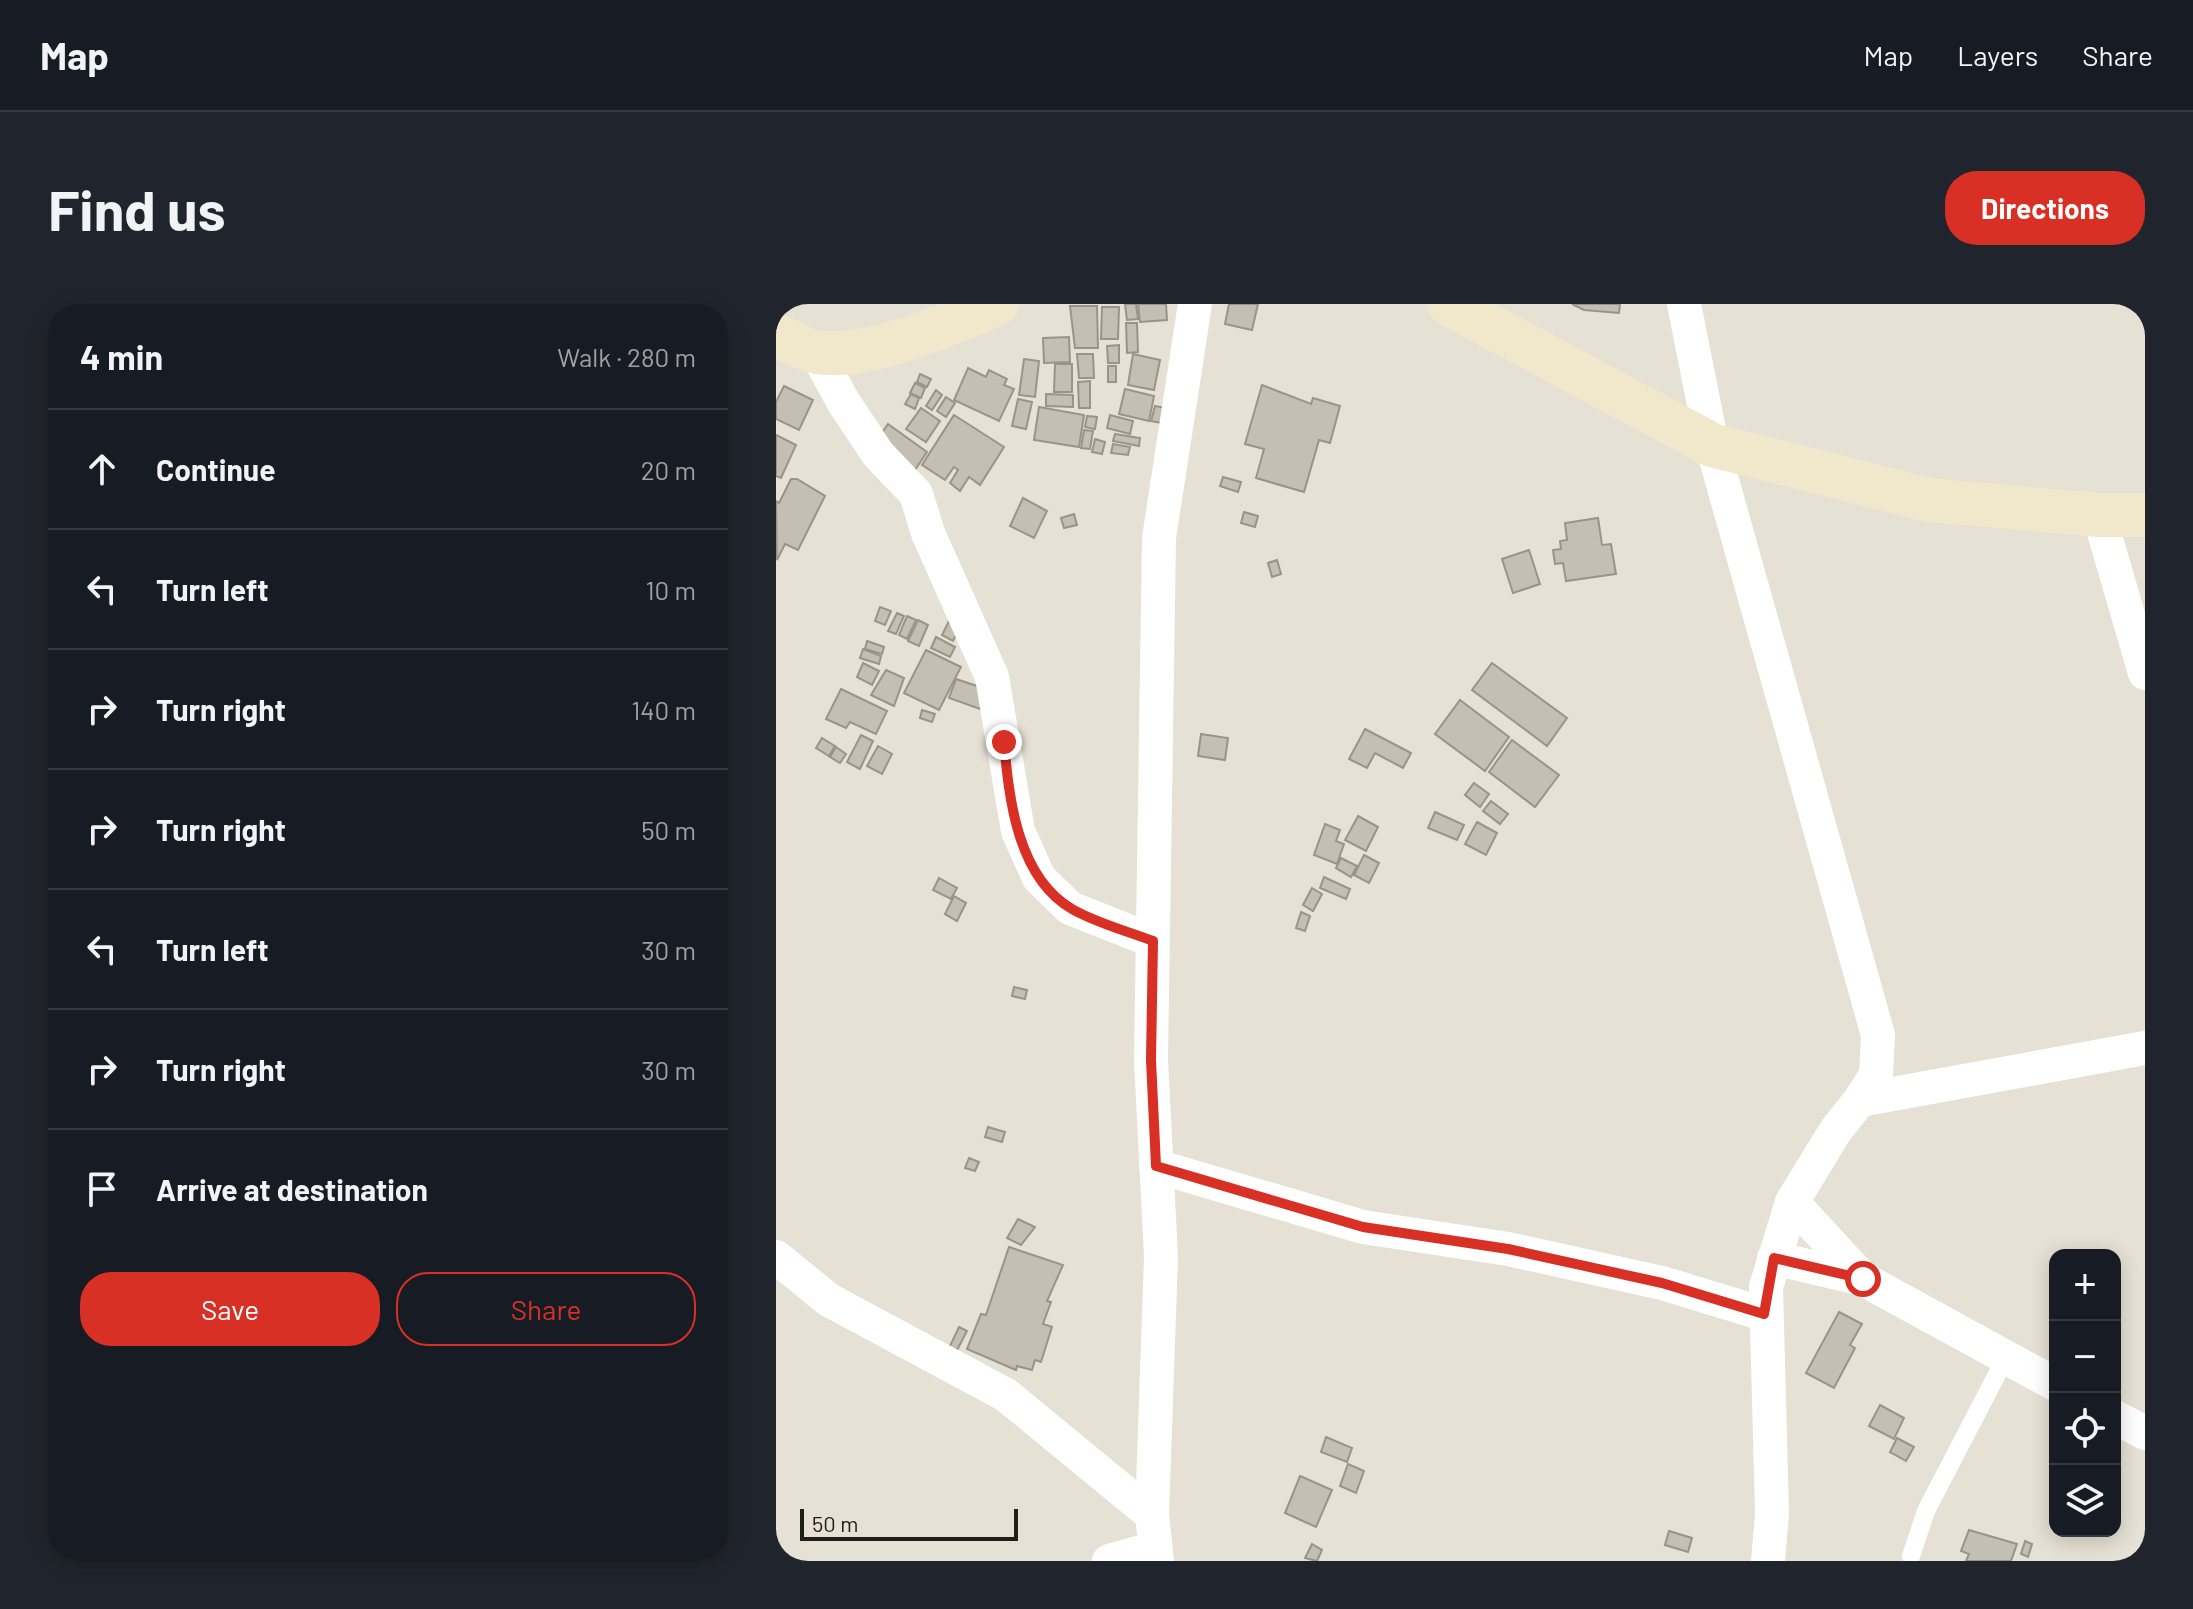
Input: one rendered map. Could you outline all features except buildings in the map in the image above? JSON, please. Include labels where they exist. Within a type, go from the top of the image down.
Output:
[{"type":"street","points":[[776,335],[816,352],[861,349],[925,334],[997,304]]},
{"type":"street","points":[[1155,1541],[1161,1257],[1151,1060],[1159,538],[1195,304]]},
{"type":"street","points":[[1449,304],[1712,445],[1929,500],[2099,515],[2145,515]]},
{"type":"street","points":[[1684,304],[1712,445],[1878,1035],[1876,1075],[1836,1130],[1792,1202],[1774,1258],[1764,1314],[1772,1472],[1768,1561]]},
{"type":"street","points":[[816,352],[844,403],[878,454],[916,494],[928,533],[992,677],[1018,831],[1039,878],[1070,908],[1153,941]]},
{"type":"street","points":[[2099,515],[2145,673]]},
{"type":"street","points":[[1860,1100],[2145,1048]]},
{"type":"street","points":[[1156,1166],[1363,1227],[1508,1249],[1662,1283],[1764,1314]]},
{"type":"street","points":[[1792,1202],[1863,1279]]},
{"type":"street","points":[[776,1257],[829,1300],[1006,1395],[1155,1541]]},
{"type":"street","points":[[1774,1258],[1863,1279],[2049,1381]]},
{"type":"street","points":[[2121,1420],[2145,1433]]},
{"type":"street","points":[[1109,1561],[1155,1541]]},
{"type":"lane","points":[[1911,1556],[1926,1511],[2006,1357]]},
{"type":"route","points":[[1004,742],[1007,782],[1018,831],[1039,878],[1070,908],[1153,941],[1151,1060],[1156,1166],[1239,1187],[1363,1227],[1508,1249],[1662,1283],[1764,1314],[1766,1287],[1774,1258],[1863,1279]]}]
